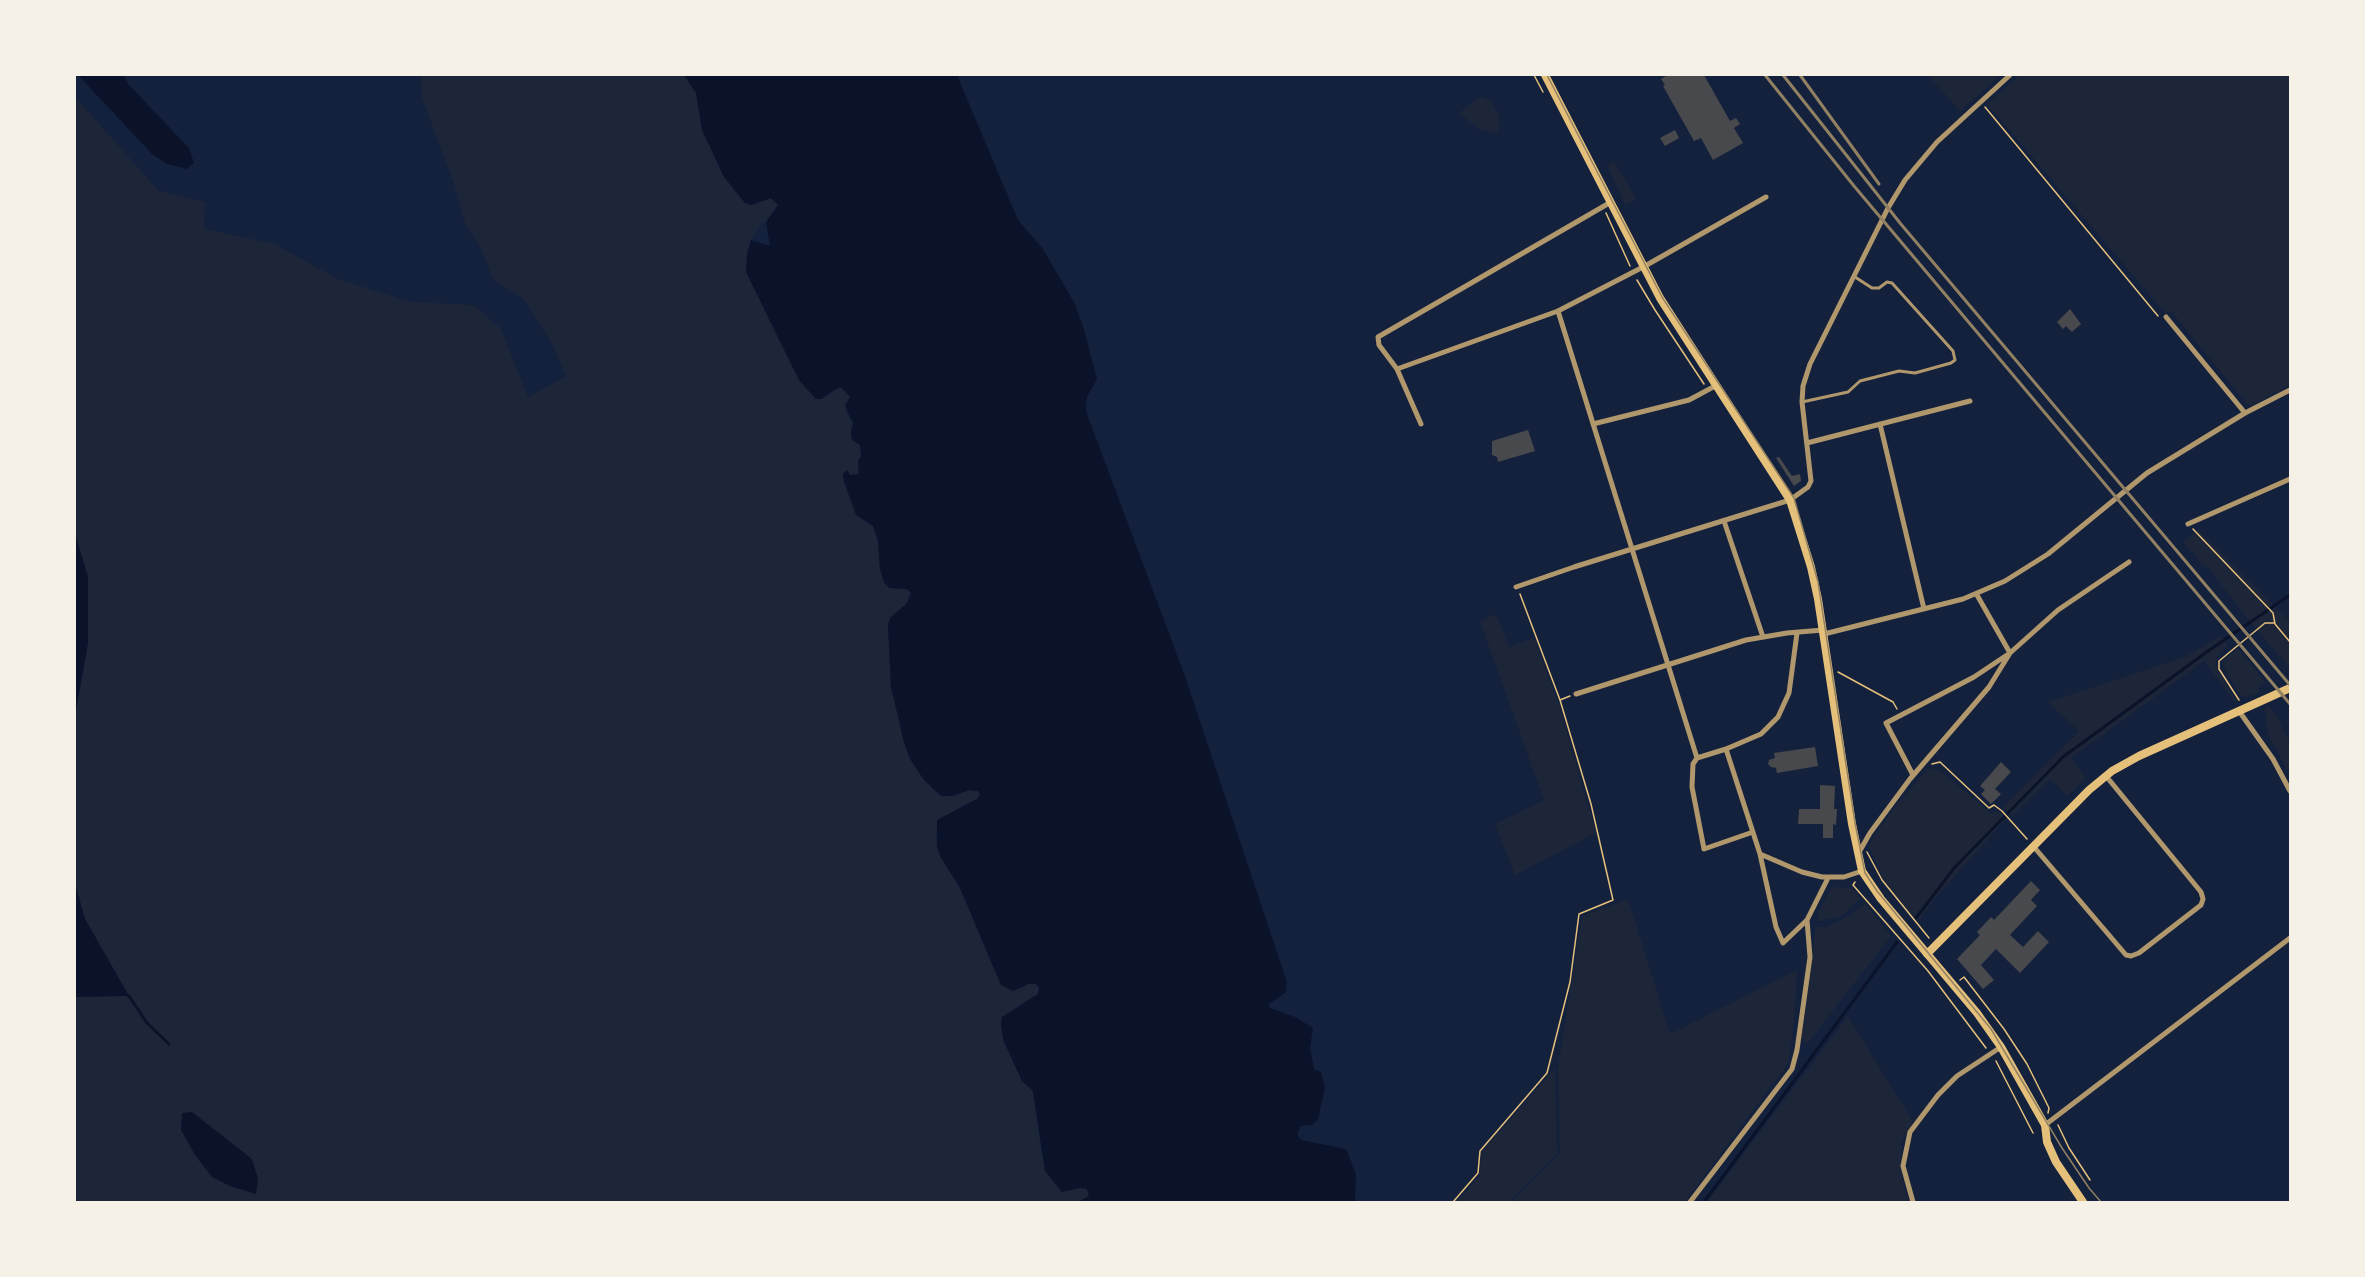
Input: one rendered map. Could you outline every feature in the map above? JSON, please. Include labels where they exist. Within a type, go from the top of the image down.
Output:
[{"type":"main road","points":[[1545,75],[1660,298],[1790,501],[1813,576],[1857,855],[1862,872],[1881,899],[1977,1013],[2001,1047],[2045,1125],[2054,1158],[2084,1202]]},
{"type":"main road","points":[[1927,954],[2106,776],[2131,759],[2290,687]]},
{"type":"street","points":[[1516,587],[1790,501],[1808,487],[1811,482],[1802,402],[1803,386],[1810,364],[1888,208],[1910,173],[1937,142],[2010,75]]},
{"type":"street","points":[[1397,369],[1558,311],[1643,267],[1766,197]]},
{"type":"street","points":[[1421,424],[1397,369],[1378,344],[1381,334],[1611,202]]},
{"type":"street","points":[[1558,311],[1698,758]]},
{"type":"street","points":[[2166,317],[2245,413]]},
{"type":"street","points":[[1593,424],[1689,400],[1717,385]]},
{"type":"street","points":[[1576,694],[1762,637],[1823,632],[1977,595],[2033,565],[2136,480],[2245,413],[2290,390]]},
{"type":"street","points":[[1807,443],[1970,401]]},
{"type":"street","points":[[1880,424],[1924,609]]},
{"type":"street","points":[[2188,524],[2290,479]]},
{"type":"street","points":[[1724,521],[1762,637]]},
{"type":"street","points":[[1913,776],[1886,723],[1974,677],[2010,653],[2058,609],[2129,562]]},
{"type":"street","points":[[1977,595],[2010,653]]},
{"type":"street","points":[[1753,832],[1704,849],[1692,787],[1693,764],[1698,758],[1765,732],[1779,717],[1789,693],[1797,633]]},
{"type":"street","points":[[1857,855],[1913,776],[1985,692],[2010,653]]},
{"type":"street","points":[[2242,710],[2290,791]]},
{"type":"street","points":[[1726,749],[1760,854],[1775,926],[1783,943],[1807,920],[1828,878]]},
{"type":"street","points":[[2034,847],[2120,950],[2127,955],[2139,953],[2200,905],[2203,900],[2201,892],[2106,776]]},
{"type":"street","points":[[1760,854],[1802,872],[1828,878],[1862,872]]},
{"type":"street","points":[[1690,1202],[1770,1100],[1793,1065],[1810,953],[1807,920]]},
{"type":"street","points":[[2045,1125],[2290,938]]},
{"type":"street","points":[[1913,1202],[1903,1166],[1911,1132],[1945,1089],[1958,1077],[2001,1047]]},
{"type":"lane","points":[[1802,402],[1848,392],[1860,381],[1899,371],[1915,373],[1955,360],[1953,351],[1892,283],[1887,282],[1879,288],[1872,288],[1855,277]]},
{"type":"path","points":[[1980,101],[2160,319],[2166,317]]},
{"type":"path","points":[[1635,276],[1654,310],[1708,391]]},
{"type":"path","points":[[2188,524],[2273,613],[2275,624],[2290,642]]},
{"type":"path","points":[[1453,1202],[1478,1173],[1480,1151],[1547,1073],[1570,982],[1579,914],[1613,900],[1598,835],[1560,700],[1520,594]]},
{"type":"path","points":[[2242,710],[2219,669],[2219,661],[2264,623],[2275,624]]},
{"type":"path","points":[[1828,666],[1893,702],[1900,715]]},
{"type":"path","points":[[1560,700],[1576,694]]},
{"type":"path","points":[[1928,760],[1933,765],[1940,762],[1989,808],[1994,805],[2002,811],[2034,847]]},
{"type":"path","points":[[1864,843],[1877,874],[1905,911],[1932,941]]},
{"type":"path","points":[[1862,872],[1853,885],[1941,987]]},
{"type":"path","points":[[2049,1108],[2069,1148],[2090,1180]]},
{"type":"shaded area","points":[[78,75],[123,75],[129,85],[189,148],[194,163],[187,169],[167,164],[152,154]]},
{"type":"shaded area","points":[[421,75],[684,75],[696,93],[702,130],[724,177],[745,203],[751,205],[771,198],[778,205],[766,222],[761,224],[751,240],[746,272],[799,380],[816,399],[821,399],[838,388],[842,388],[850,397],[846,403],[847,414],[853,423],[851,432],[860,445],[861,456],[858,461],[859,475],[850,475],[847,470],[856,515],[873,526],[878,541],[880,569],[895,589],[907,589],[911,593],[907,603],[890,618],[888,625],[891,687],[910,759],[924,780],[941,796],[969,790],[978,791],[980,794],[977,799],[954,811],[936,832],[937,846],[940,856],[960,888],[993,967],[1022,988],[1028,984],[1036,984],[1039,988],[1038,994],[1002,1017],[1022,1081],[1033,1090],[1042,1157],[1081,1188],[1087,1189],[1089,1197],[1078,1202],[75,1202],[75,997],[128,995],[85,919],[75,884],[75,716],[88,643],[88,577],[75,534],[75,97],[159,191],[205,202],[204,229],[275,244],[337,279],[411,302],[474,305],[501,329],[528,397],[566,376],[552,344],[524,299],[493,280],[482,250],[466,226],[454,184],[422,98]]},
{"type":"shaded area","points":[[684,75],[957,75],[1018,220],[1043,249],[1075,304],[1084,329],[1097,379],[1087,397],[1086,411],[1185,676],[1287,982],[1286,992],[1269,1004],[1270,1008],[1295,1017],[1313,1028],[1310,1048],[1314,1069],[1321,1072],[1325,1088],[1318,1119],[1312,1125],[1301,1126],[1297,1134],[1301,1140],[1346,1149],[1356,1174],[1355,1202],[1078,1202],[1089,1196],[1087,1189],[1062,1192],[1045,1171],[1033,1091],[1022,1081],[1003,1040],[1001,1024],[1002,1017],[1038,994],[1039,988],[1036,984],[1028,984],[1013,991],[1001,985],[960,888],[940,856],[937,846],[937,820],[977,799],[980,794],[978,791],[969,790],[953,796],[941,796],[924,780],[910,759],[904,743],[891,687],[888,625],[890,618],[907,603],[911,593],[907,589],[889,588],[884,582],[880,569],[878,541],[873,526],[856,515],[844,482],[843,474],[847,470],[850,475],[859,474],[858,461],[861,456],[860,445],[852,440],[853,423],[845,406],[850,397],[842,388],[838,388],[821,399],[816,399],[799,380],[746,272],[751,240],[770,246],[766,222],[778,205],[771,198],[751,205],[745,203],[724,177],[702,130],[696,93]]},
{"type":"shaded area","points":[[1928,75],[2001,75],[1960,111]]},
{"type":"shaded area","points":[[2020,75],[2290,75],[2290,385],[2248,405],[2171,311],[2166,314],[1987,104]]},
{"type":"shaded area","points":[[1480,97],[1491,101],[1499,115],[1497,134],[1479,129],[1459,113]]},
{"type":"shaded area","points":[[1614,161],[1636,199],[1627,204],[1607,166]]},
{"type":"shaded area","points":[[2198,530],[2290,622],[2290,668],[2259,633],[2209,569],[2183,542]]},
{"type":"shaded area","points":[[75,534],[88,577],[88,643],[75,716]]},
{"type":"shaded area","points":[[1496,614],[1509,647],[1534,638],[1559,705],[1596,833],[1515,875],[1495,824],[1544,800],[1480,621]]},
{"type":"shaded area","points":[[2220,636],[2228,646],[2217,656],[2216,664],[2219,673],[2237,701],[2235,702],[2204,661],[2071,758],[2086,778],[2067,796],[2050,779],[2012,816],[2003,807],[2079,731],[2048,702],[2185,657]]},
{"type":"shaded area","points":[[2238,648],[2265,682],[2258,688],[2260,693],[2247,697],[2240,695],[2222,664]]},
{"type":"shaded area","points":[[2269,706],[2276,714],[2290,744],[2290,775],[2268,734],[2265,708]]},
{"type":"shaded area","points":[[1929,768],[1941,771],[1992,814],[1995,811],[2001,812],[2006,819],[1937,896],[1918,921],[1886,885],[1869,846],[1897,804]]},
{"type":"shaded area","points":[[75,884],[85,919],[129,996],[75,997]]},
{"type":"shaded area","points":[[1832,887],[1852,888],[1861,898],[1842,916],[1819,921],[1818,912]]},
{"type":"shaded area","points":[[1628,899],[1670,1034],[1797,970],[1795,1013],[1788,1064],[1685,1202],[1512,1202],[1560,1153],[1558,1068],[1582,916]]},
{"type":"shaded area","points":[[1865,903],[1891,936],[1807,1044],[1800,1038],[1815,927],[1826,927],[1850,915]]},
{"type":"shaded area","points":[[1848,1016],[1913,1122],[1901,1144],[1902,1178],[1909,1202],[1707,1202]]},
{"type":"shaded area","points":[[1555,1068],[1557,1154],[1510,1202],[1456,1202],[1479,1176],[1482,1151]]},
{"type":"shaded area","points":[[192,1112],[252,1159],[258,1179],[256,1194],[230,1186],[212,1177],[195,1155],[181,1130],[182,1113]]},
{"type":"building","points":[[1668,75],[1704,75],[1730,121],[1736,118],[1740,124],[1734,128],[1743,143],[1713,160],[1701,138],[1694,141],[1663,86],[1665,85],[1661,79]]},
{"type":"building","points":[[1675,130],[1679,138],[1665,146],[1660,138]]},
{"type":"building","points":[[2070,309],[2081,324],[2072,332],[2066,326],[2063,329],[2057,322]]},
{"type":"building","points":[[1528,430],[1535,451],[1498,462],[1497,457],[1492,455],[1492,441]]},
{"type":"building","points":[[1779,457],[1792,476],[1800,474],[1801,481],[1794,486],[1776,458]]},
{"type":"building","points":[[1815,747],[1818,766],[1777,773],[1776,768],[1768,764],[1769,760],[1775,758],[1774,753]]},
{"type":"building","points":[[2001,762],[2011,772],[1995,789],[2001,794],[1991,804],[1981,794],[1985,790],[1980,786]]},
{"type":"building","points":[[1820,785],[1835,786],[1834,809],[1837,809],[1836,825],[1833,824],[1833,838],[1823,838],[1823,824],[1798,824],[1799,809],[1820,809]]},
{"type":"building","points":[[2031,881],[2040,890],[2031,900],[2037,906],[2010,935],[2023,947],[2038,931],[2049,942],[2020,973],[1996,949],[1981,965],[1994,980],[1983,989],[1957,959],[1980,935],[1977,932],[1991,917],[1994,920]]},
{"type":"waterway","points":[[1916,918],[1955,867],[2063,757],[2208,651],[2290,595]]},
{"type":"waterway","points":[[1704,1202],[1897,942]]},
{"type":"waterway","points":[[129,996],[147,1023],[169,1044]]},
{"type":"tram line","points":[[1547,75],[1662,297],[1794,498],[1818,582],[1855,823],[1865,873],[1877,891],[1991,1029],[2062,1148],[2101,1202]]},
{"type":"railway","points":[[1765,75],[1854,186],[2290,704]]},
{"type":"railway","points":[[1783,75],[1900,223],[2290,685]]},
{"type":"railway","points":[[1800,75],[1879,184]]}]
